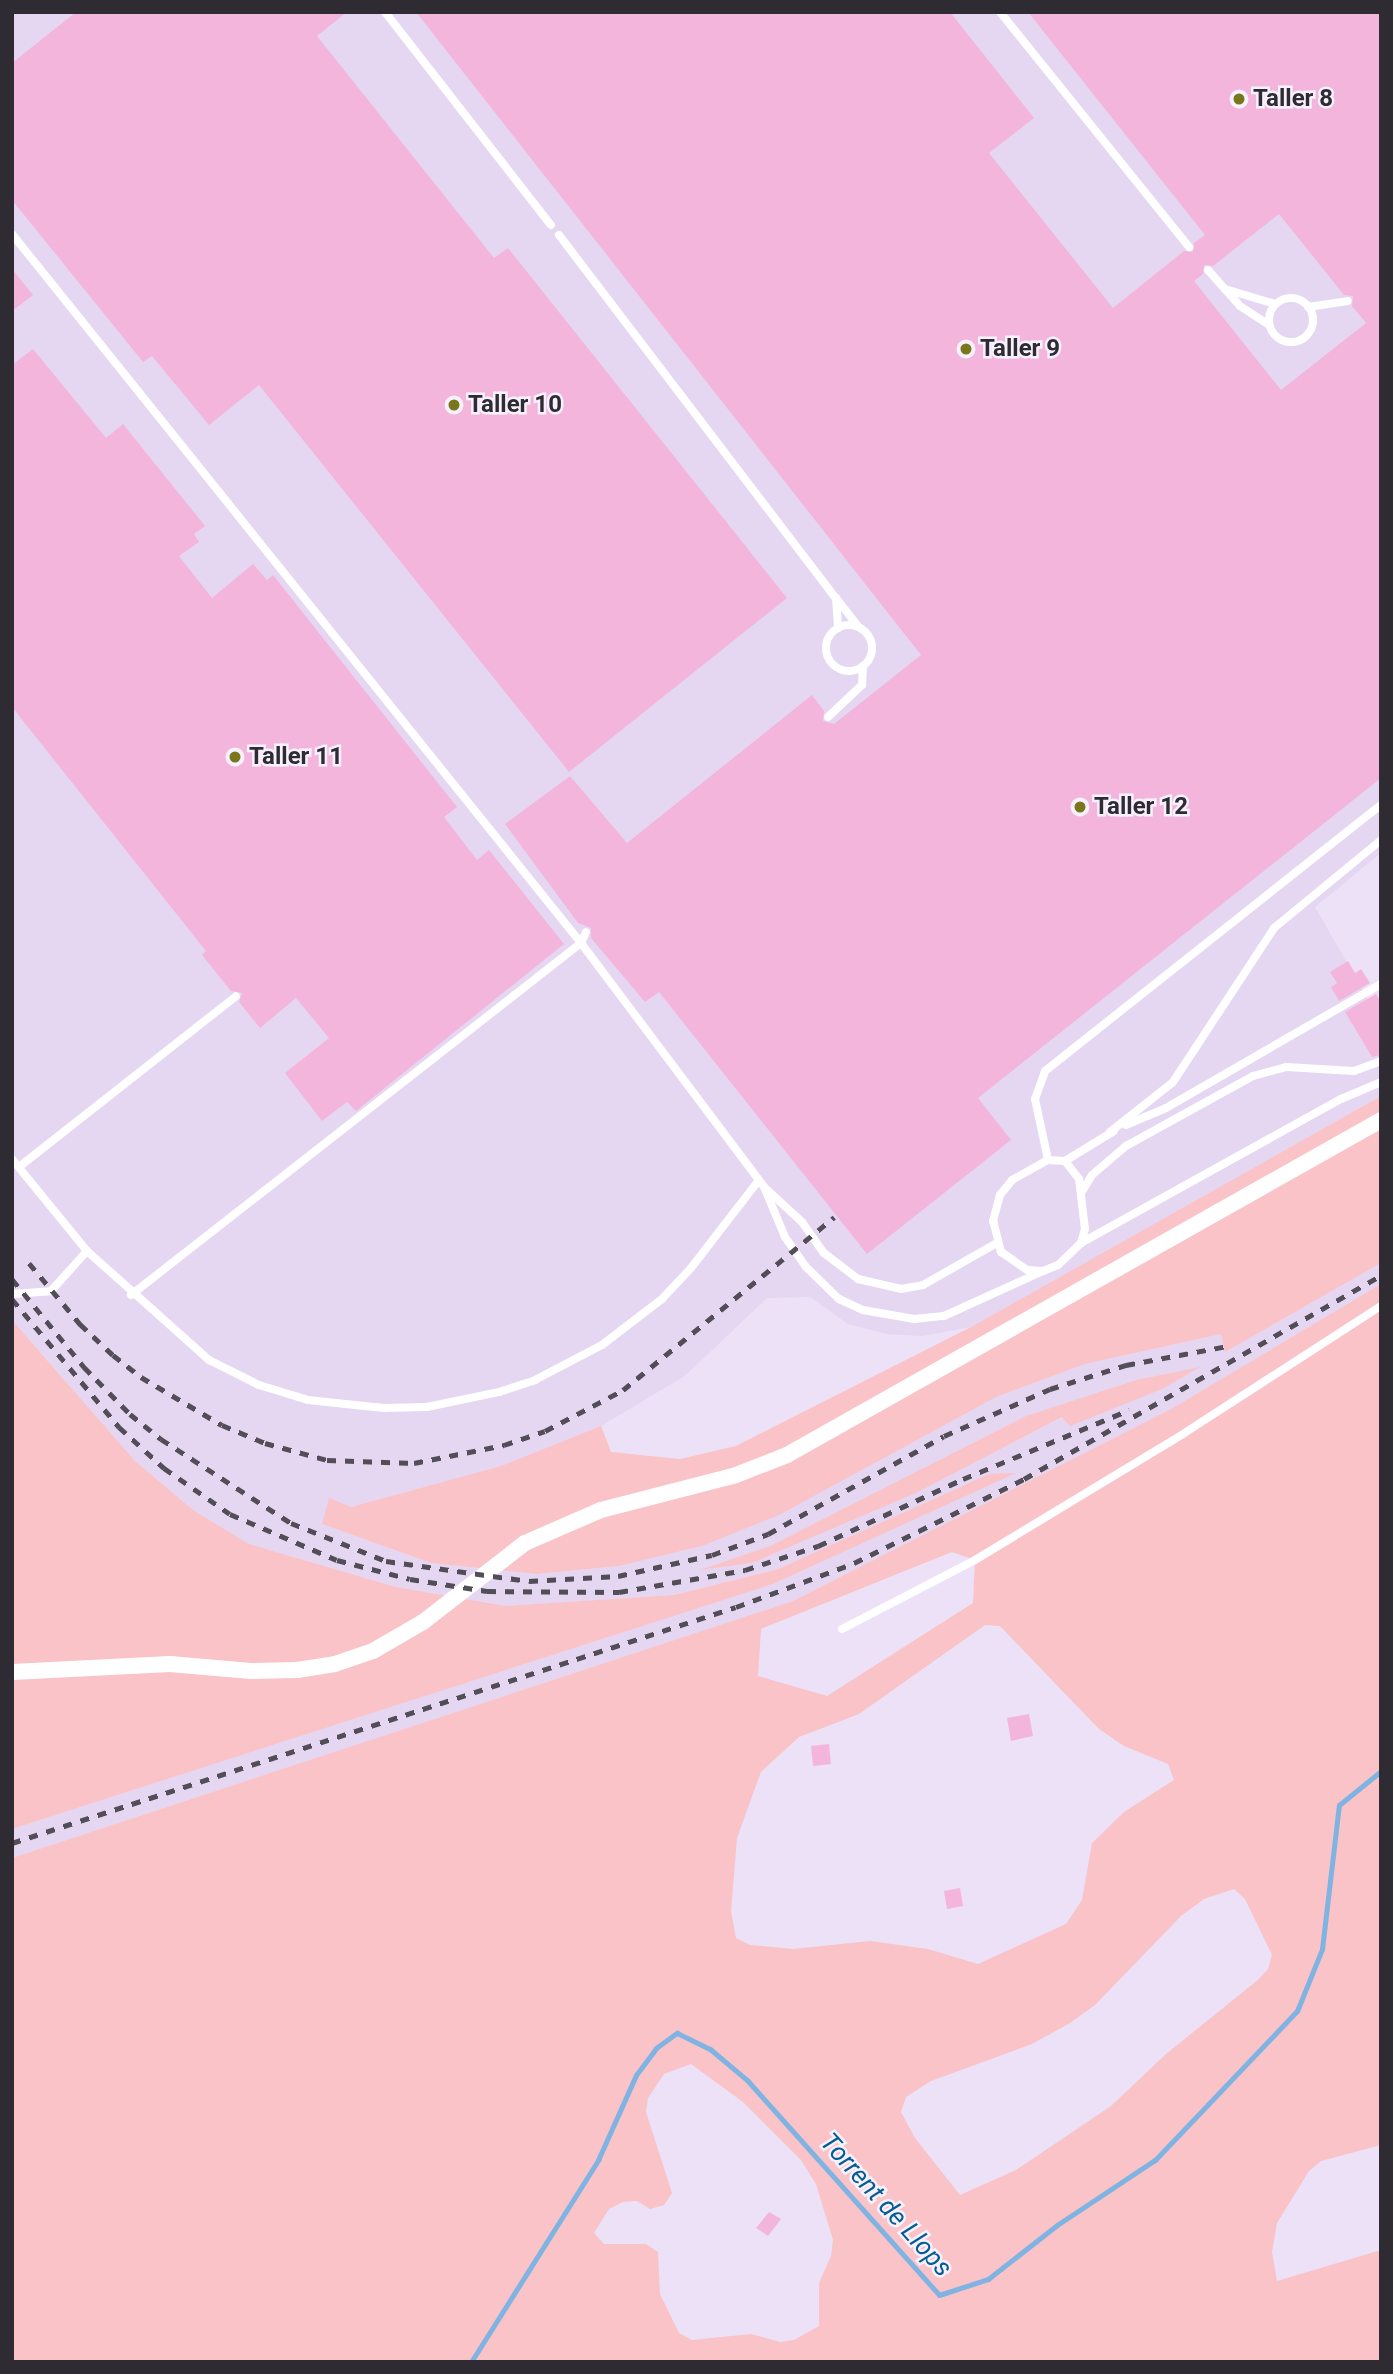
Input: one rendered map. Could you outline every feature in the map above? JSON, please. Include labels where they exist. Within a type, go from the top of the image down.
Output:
[{"type":"street","points":[[12,1672],[170,1664],[251,1671],[297,1670],[373,1651],[423,1622],[525,1543],[601,1510],[736,1475],[797,1449],[1381,1120]]},
{"type":"lane","points":[[385,12],[551,225]]},
{"type":"lane","points":[[1000,12],[1189,247]]},
{"type":"lane","points":[[12,234],[581,943],[761,1183],[802,1222],[840,1269],[876,1286],[901,1289],[923,1285],[997,1243]]},
{"type":"lane","points":[[559,235],[872,647],[863,666],[862,685],[828,717]]},
{"type":"lane","points":[[1209,270],[1225,289],[1240,306],[1269,325],[1282,340],[1303,338],[1312,321],[1308,307],[1296,299],[1275,304],[1225,289]]},
{"type":"lane","points":[[1308,307],[1348,301]]},
{"type":"lane","points":[[1269,325],[1275,304]]},
{"type":"lane","points":[[836,598],[838,628],[828,640],[831,662],[843,670],[863,666]]},
{"type":"lane","points":[[838,628],[860,628]]},
{"type":"lane","points":[[1048,1160],[1035,1099],[1045,1071],[1381,805]]},
{"type":"lane","points":[[1043,1271],[1012,1263],[997,1243],[992,1221],[1000,1195],[1012,1180],[1048,1160],[1065,1161],[1110,1132],[1173,1082],[1274,928],[1381,840]]},
{"type":"lane","points":[[131,1295],[581,943],[586,932]]},
{"type":"lane","points":[[1110,1132],[1166,1108],[1381,985]]},
{"type":"lane","points":[[19,1167],[236,996]]},
{"type":"lane","points":[[1083,1190],[1092,1175],[1126,1146],[1253,1076],[1286,1067],[1354,1071],[1381,1061]]},
{"type":"lane","points":[[761,1183],[785,1237],[806,1267],[839,1299],[863,1310],[901,1318],[944,1316],[1058,1265],[1081,1243],[1341,1099],[1381,1082]]},
{"type":"lane","points":[[12,1158],[87,1251],[131,1295],[209,1360],[259,1385],[349,1407],[427,1407],[465,1400],[535,1380],[632,1324],[691,1268],[761,1183]]},
{"type":"lane","points":[[1065,1161],[1083,1190],[1086,1229],[1081,1243]]},
{"type":"lane","points":[[12,1293],[48,1293],[87,1251]]},
{"type":"lane","points":[[842,1629],[975,1560],[1186,1432],[1381,1306]]},
{"type":"shaded area","points":[[12,12],[1381,12],[1381,853],[1315,907],[1381,1022],[1381,1096],[971,1327],[922,1336],[886,1334],[848,1324],[810,1297],[767,1298],[686,1375],[601,1426],[501,1466],[351,1507],[329,1499],[322,1524],[431,1563],[537,1574],[619,1566],[702,1546],[996,1397],[1085,1364],[1221,1334],[1225,1352],[1381,1263],[1381,1284],[1171,1409],[793,1601],[12,1858],[12,1829],[773,1584],[1013,1474],[989,1474],[778,1569],[674,1595],[506,1606],[396,1587],[249,1544],[193,1510],[135,1461],[12,1320]],"holes":[[[1197,1368],[1162,1389],[1063,1417],[916,1493],[752,1563],[704,1569],[770,1546],[1026,1416],[1136,1380]]]},
{"type":"shaded area","points":[[1381,1096],[1381,1263],[1225,1352],[1221,1334],[1085,1364],[996,1397],[779,1515],[702,1546],[619,1566],[537,1574],[431,1563],[322,1524],[329,1498],[351,1507],[501,1466],[601,1426],[611,1452],[680,1459],[736,1446],[971,1327]]},
{"type":"shaded area","points":[[1381,1284],[1381,2145],[1321,2161],[1309,2171],[1277,2223],[1272,2252],[1277,2281],[1381,2250],[1381,2362],[12,2362],[12,1858],[793,1601],[1171,1409]],"holes":[[[952,1552],[975,1560],[973,1603],[827,1696],[758,1676],[761,1629]],[[985,1625],[1000,1626],[1099,1729],[1124,1746],[1168,1764],[1174,1780],[1124,1812],[1092,1843],[1082,1900],[1066,1924],[978,1964],[928,1949],[870,1941],[793,1949],[750,1945],[736,1938],[731,1911],[737,1838],[761,1772],[799,1737],[859,1714]],[[1234,1889],[1245,1899],[1272,1955],[1268,1969],[1166,2054],[1111,2106],[1016,2170],[960,2195],[915,2138],[901,2112],[906,2097],[931,2081],[1032,2044],[1070,2023],[1095,2005],[1181,1916],[1204,1899]],[[691,2064],[743,2102],[801,2160],[816,2184],[833,2240],[831,2256],[819,2283],[819,2326],[794,2340],[780,2342],[751,2334],[692,2340],[679,2333],[660,2294],[658,2252],[646,2244],[604,2244],[594,2233],[609,2209],[623,2202],[637,2201],[650,2209],[664,2205],[672,2193],[646,2112],[648,2098],[664,2074]]]},
{"type":"shaded area","points":[[12,1320],[135,1461],[193,1510],[249,1544],[396,1587],[506,1606],[674,1595],[778,1569],[989,1474],[1016,1473],[773,1584],[12,1829]]},
{"type":"shaded area","points":[[1200,1367],[1162,1389],[1070,1426],[1062,1417],[916,1493],[752,1563],[700,1570],[770,1546],[1026,1416],[1136,1380]]},
{"type":"building","name":"Taller 10","points":[[76,12],[347,12],[317,36],[494,258],[508,248],[787,598],[569,772],[259,385],[209,425],[152,356],[143,362],[12,200],[12,63]]},
{"type":"building","points":[[416,12],[950,12],[1034,118],[989,153],[1113,308],[1184,251],[1193,252],[1194,243],[1205,235],[1028,12],[1381,12],[1381,778],[978,1098],[1011,1140],[867,1254],[659,992],[645,1002],[591,938],[591,928],[578,923],[505,824],[570,776],[627,843],[812,695],[824,711],[823,721],[834,724],[921,655]],"holes":[[[1279,214],[1344,295],[1353,296],[1352,306],[1366,323],[1281,390],[1194,281],[1203,274],[1204,265],[1213,266]]]},
{"type":"building","points":[[12,269],[33,295],[12,311]]},
{"type":"building","name":"Taller 11","points":[[33,349],[106,438],[123,424],[205,526],[194,534],[199,542],[179,556],[212,598],[253,564],[267,580],[273,575],[457,807],[444,817],[477,860],[489,850],[564,944],[356,1111],[347,1102],[322,1121],[285,1073],[329,1038],[296,998],[260,1028],[239,1002],[242,993],[231,991],[202,955],[206,951],[12,707],[12,365]]},
{"type":"building","points":[[1348,961],[1355,973],[1361,969],[1370,983],[1339,1001],[1331,987],[1337,983],[1330,972]]},
{"type":"building","points":[[1376,994],[1381,1002],[1381,1055],[1372,1057],[1345,1012]]},
{"type":"building","points":[[1029,1714],[1033,1736],[1011,1741],[1007,1718]]},
{"type":"building","points":[[829,1744],[831,1764],[813,1766],[811,1746]]},
{"type":"building","points":[[960,1888],[963,1906],[947,1909],[944,1891]]},
{"type":"building","points":[[769,2212],[781,2219],[768,2236],[756,2228]]},
{"type":"waterway","name":"Torrent de Llops","points":[[471,2362],[598,2160],[636,2075],[656,2048],[677,2033],[710,2049],[747,2080],[939,2295],[988,2279],[1057,2225],[1155,2160],[1297,2011],[1322,1949],[1339,1805],[1381,1771]]},
{"type":"railway","points":[[29,1263],[80,1324],[113,1355],[141,1377],[222,1425],[265,1443],[327,1460],[414,1463],[504,1445],[545,1431],[623,1390],[834,1217]]},
{"type":"railway","points":[[12,1843],[736,1607],[854,1563],[1024,1479],[1381,1275]]},
{"type":"railway","points":[[12,1279],[84,1367],[130,1414],[161,1439],[291,1523],[386,1561],[529,1581],[618,1576],[712,1555],[768,1534],[944,1436],[1050,1389],[1126,1365],[1228,1346]]},
{"type":"railway","points":[[12,1299],[119,1427],[164,1468],[230,1514],[337,1560],[410,1579],[487,1591],[619,1592],[745,1570],[818,1546],[963,1479],[1129,1410]]},
{"type":"place","name":"Taller 8","points":[[1239,99]]},
{"type":"place","name":"Taller 9","points":[[966,349]]},
{"type":"place","name":"Taller 10","points":[[454,405]]},
{"type":"place","name":"Taller 11","points":[[235,757]]},
{"type":"place","name":"Taller 12","points":[[1080,807]]}]
